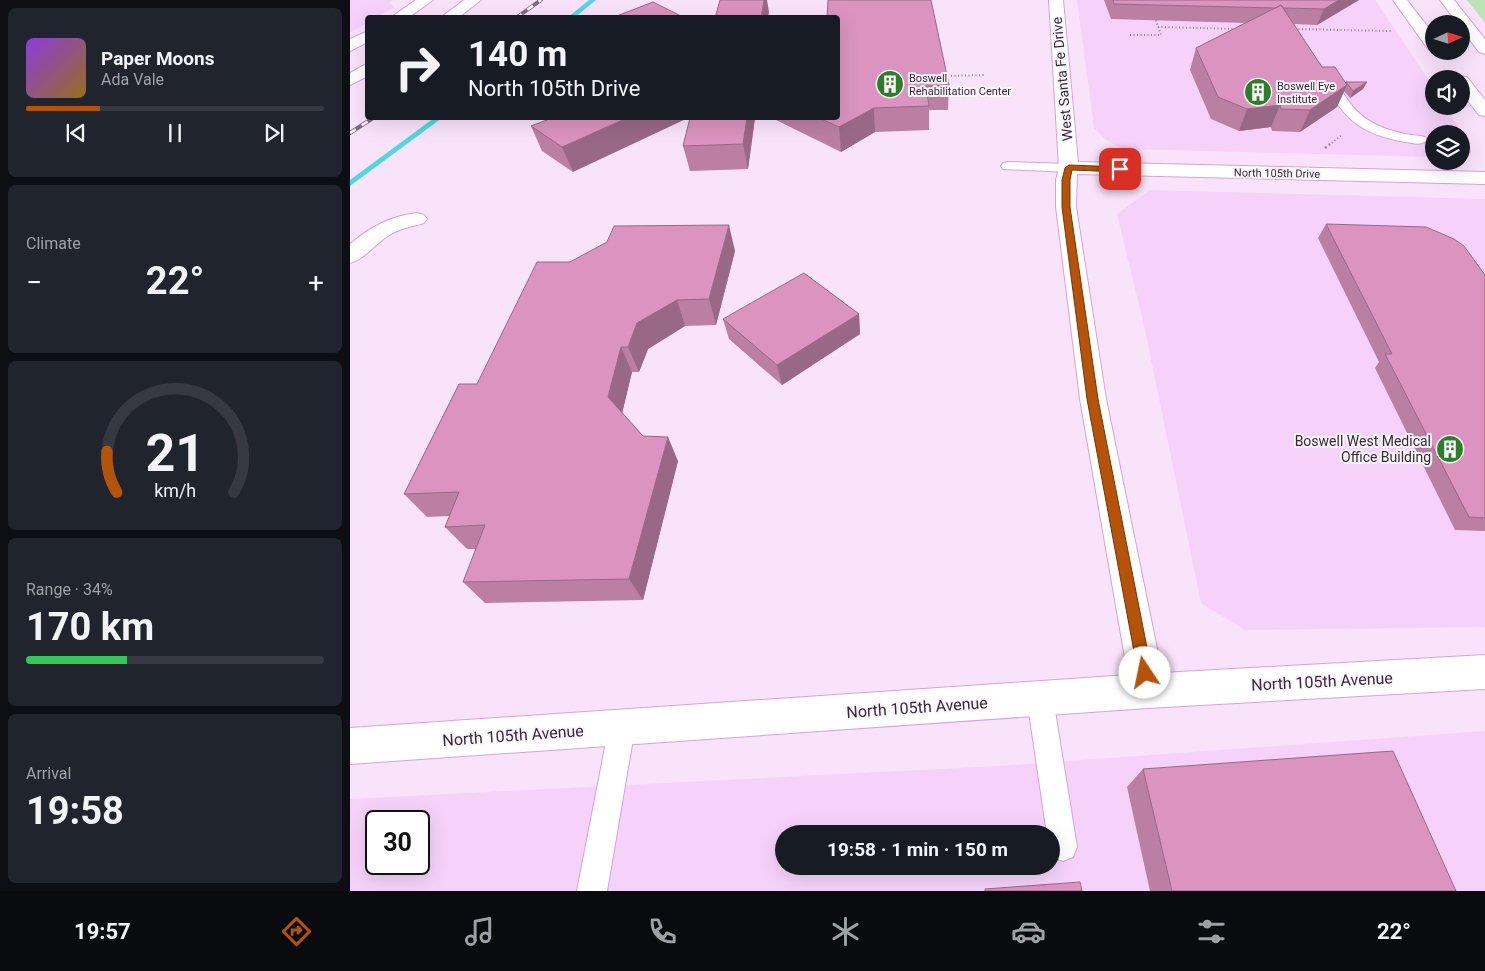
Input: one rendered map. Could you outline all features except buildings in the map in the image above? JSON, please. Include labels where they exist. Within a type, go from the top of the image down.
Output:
[{"type":"main road","points":[[402,15],[426,0]]},
{"type":"main road","points":[[452,15],[474,0]]},
{"type":"main road","name":"West Santa Fe Drive","points":[[1056,0],[1069,168],[1066,180],[1066,207],[1093,399],[1148,691]]},
{"type":"main road","points":[[1400,0],[1485,111]]},
{"type":"main road","points":[[1447,0],[1485,49]]},
{"type":"main road","points":[[350,46],[365,37]]},
{"type":"main road","points":[[350,80],[365,70]]},
{"type":"main road","name":"North 105th Drive","points":[[1069,168],[1485,178]]},
{"type":"main road","points":[[350,256],[385,227],[396,222],[417,219]]},
{"type":"main road","name":"North 105th Avenue","points":[[350,746],[1148,691],[1485,672]]},
{"type":"lane","points":[[1321,69],[1347,110],[1356,118],[1391,135],[1420,140]]},
{"type":"lane","points":[[1008,166],[1069,168]]},
{"type":"lane","points":[[1040,699],[1063,847]]},
{"type":"lane","points":[[592,891],[622,727]]},
{"type":"path","points":[[1130,35],[1161,35],[1153,13]]},
{"type":"path","points":[[1158,27],[1239,29]]},
{"type":"path","points":[[1290,29],[1394,31]]},
{"type":"path","points":[[937,77],[986,75]]},
{"type":"path","points":[[1319,152],[1346,132]]},
{"type":"shaded area","points":[[350,0],[393,0],[390,2],[394,7],[380,15],[365,15],[365,24],[350,33]]},
{"type":"shaded area","points":[[1077,0],[1375,0],[1425,75],[1425,115],[1451,115],[1457,125],[1425,125],[1425,157],[1123,149],[1106,140],[1094,128]]},
{"type":"shaded area","points":[[1150,190],[1485,199],[1485,627],[1245,630],[1201,603],[1145,330],[1117,214]]},
{"type":"shaded area","points":[[1485,731],[1485,891],[350,891],[350,799],[998,766]]},
{"type":"green space","points":[[1467,0],[1485,0],[1485,23]]},
{"type":"waterway","points":[[574,15],[593,0]]},
{"type":"waterway","points":[[350,184],[435,120]]},
{"type":"railway","points":[[520,15],[541,0]]},
{"type":"railway","points":[[350,133],[370,120]]},
{"type":"place","name":"Boswell Rehabilitation Center","points":[[890,84]]},
{"type":"place","name":"Boswell Eye Institute","points":[[1258,92]]},
{"type":"place","name":"Boswell West Medical Office Building","points":[[1450,449]]},
{"type":"route","points":[[1120,169],[1069,168],[1066,180],[1066,207],[1093,399],[1145,673]]}]
